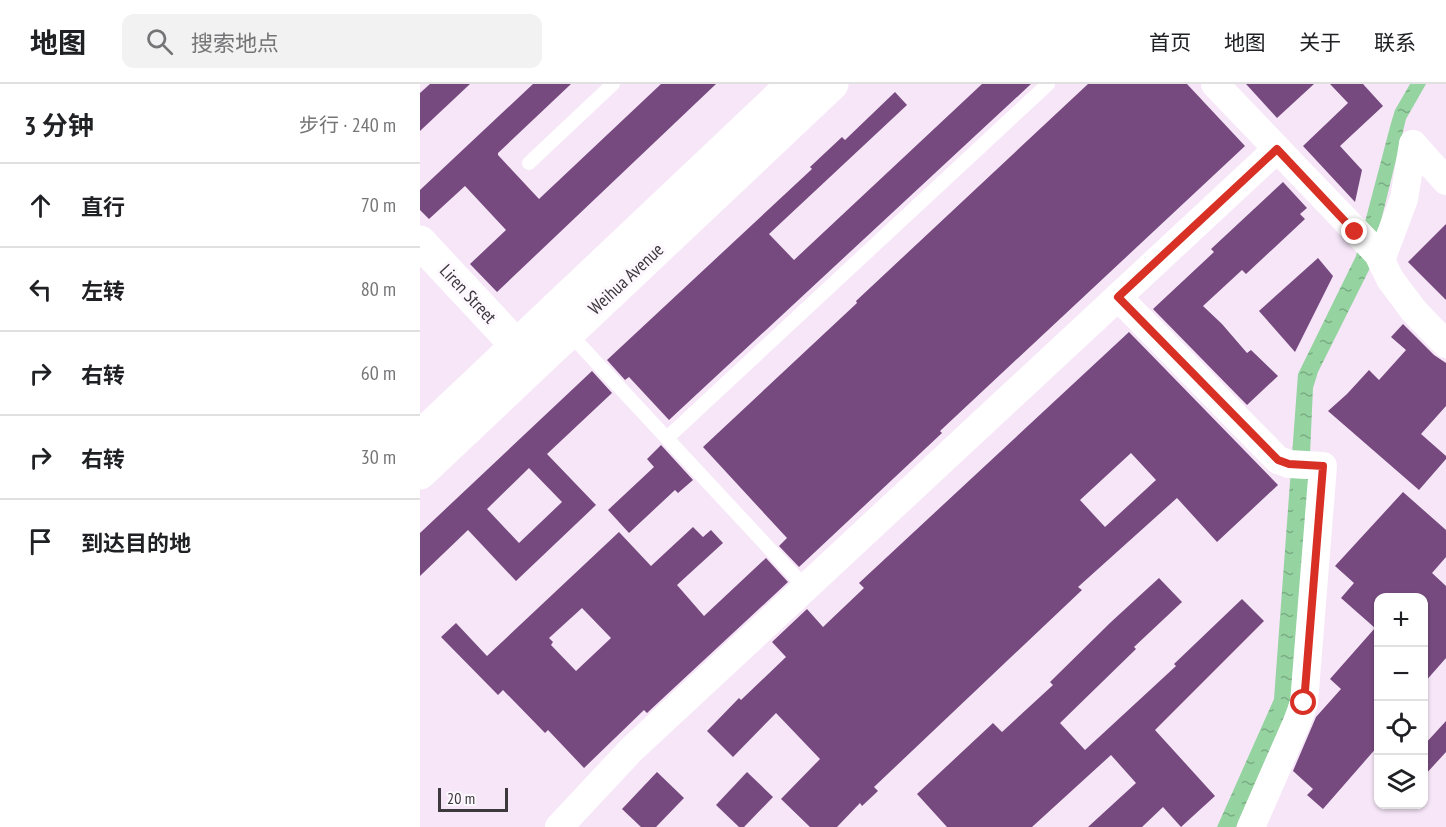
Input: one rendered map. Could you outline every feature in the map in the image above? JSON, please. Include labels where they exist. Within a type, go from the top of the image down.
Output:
[{"type":"main road","name":"Weihua Avenue","points":[[420,437],[793,84]]},
{"type":"main road","name":"Weihua Avenue","points":[[420,473],[831,84]]},
{"type":"main road","name":"Liren Street","points":[[420,242],[517,346]]},
{"type":"street","points":[[1215,84],[1379,257],[1390,279],[1414,311],[1446,344]]},
{"type":"street","points":[[1379,257],[1404,199],[1413,144],[1446,181]]},
{"type":"street","points":[[559,827],[631,750],[1277,149]]},
{"type":"street","points":[[1118,297],[1278,460],[1301,465],[1323,466],[1304,703],[1251,827]]},
{"type":"lane","points":[[529,163],[613,84]]},
{"type":"lane","points":[[667,438],[1048,84]]},
{"type":"lane","points":[[569,333],[806,588]]},
{"type":"water","points":[[1410,84],[1426,84],[1406,119],[1369,270],[1318,372],[1313,388],[1306,542],[1293,688],[1287,711],[1236,827],[1217,827],[1274,699],[1298,374],[1356,256],[1395,110]]},
{"type":"building","points":[[430,84],[470,84],[420,131],[420,93]]},
{"type":"building","points":[[533,84],[571,84],[498,155],[539,199],[661,84],[716,84],[497,292],[470,264],[506,230],[465,186],[429,219],[420,210],[420,190]]},
{"type":"building","points":[[982,84],[1031,84],[669,420],[629,377],[625,380],[607,360],[812,169],[810,167],[842,137],[845,140],[895,92],[907,105],[769,234],[794,260]]},
{"type":"building","points":[[1088,84],[1187,84],[1245,146],[940,431],[942,433],[799,567],[779,546],[787,538],[703,447]]},
{"type":"building","points":[[1246,84],[1314,84],[1277,118]]},
{"type":"building","points":[[1330,84],[1363,84],[1383,106],[1340,146],[1362,170],[1355,202],[1303,146],[1348,103]]},
{"type":"building","points":[[1283,182],[1307,208],[1300,214],[1305,219],[1246,274],[1242,270],[1203,306],[1247,353],[1251,350],[1278,376],[1247,405],[1153,309],[1214,252],[1211,249]]},
{"type":"building","points":[[1446,224],[1446,300],[1408,262]]},
{"type":"building","points":[[1318,258],[1333,276],[1295,352],[1259,311]]},
{"type":"building","points":[[1403,324],[1434,355],[1446,363],[1446,406],[1421,434],[1446,456],[1446,459],[1419,490],[1328,411],[1369,370],[1379,380],[1406,350],[1391,337]]},
{"type":"building","points":[[1129,332],[1278,485],[1217,542],[1177,498],[1078,587],[1082,590],[874,787],[878,791],[862,806],[860,803],[837,827],[810,827],[781,799],[820,759],[776,713],[733,757],[707,731],[739,698],[741,700],[786,657],[772,642],[807,609],[823,627],[864,588],[859,583]],"holes":[[[1131,453],[1156,480],[1105,527],[1080,500]]]},
{"type":"building","points":[[592,371],[612,393],[547,454],[596,505],[516,581],[468,530],[420,576],[420,533]],"holes":[[[529,468],[562,502],[519,543],[487,509]]]},
{"type":"building","points":[[661,445],[693,480],[678,493],[675,490],[629,533],[608,510],[654,467],[647,459]]},
{"type":"building","points":[[1403,492],[1446,530],[1446,557],[1432,573],[1446,586],[1446,658],[1428,678],[1428,593],[1374,593],[1374,627],[1341,598],[1354,583],[1335,566]]},
{"type":"building","points":[[693,527],[703,537],[711,530],[723,543],[677,585],[704,616],[766,558],[788,582],[647,713],[644,710],[584,768],[548,730],[545,733],[503,690],[498,695],[441,637],[456,623],[487,656],[619,532],[651,566]],"holes":[[[582,608],[611,638],[576,671],[551,645],[553,642],[549,638]]]},
{"type":"building","points":[[1159,578],[1182,602],[1134,647],[1136,649],[1060,723],[1085,750],[1176,666],[1174,664],[1242,599],[1264,621],[1155,730],[1215,796],[1181,827],[1163,807],[1142,827],[1088,827],[1136,783],[1111,755],[1032,827],[947,827],[917,794],[993,723],[1002,732],[1053,685],[1050,682],[1111,622]]},
{"type":"building","points":[[1374,629],[1374,751],[1323,809],[1307,795],[1313,789],[1293,771],[1316,717],[1341,689],[1330,679]]},
{"type":"building","points":[[1446,721],[1446,752],[1428,772],[1428,755],[1428,741]]},
{"type":"building","points":[[657,772],[684,798],[656,827],[641,827],[622,809]]},
{"type":"building","points":[[747,772],[773,797],[744,827],[739,827],[716,805]]},
{"type":"route","points":[[1304,703],[1323,466],[1289,464],[1278,460],[1118,297],[1277,149],[1355,232]]}]
